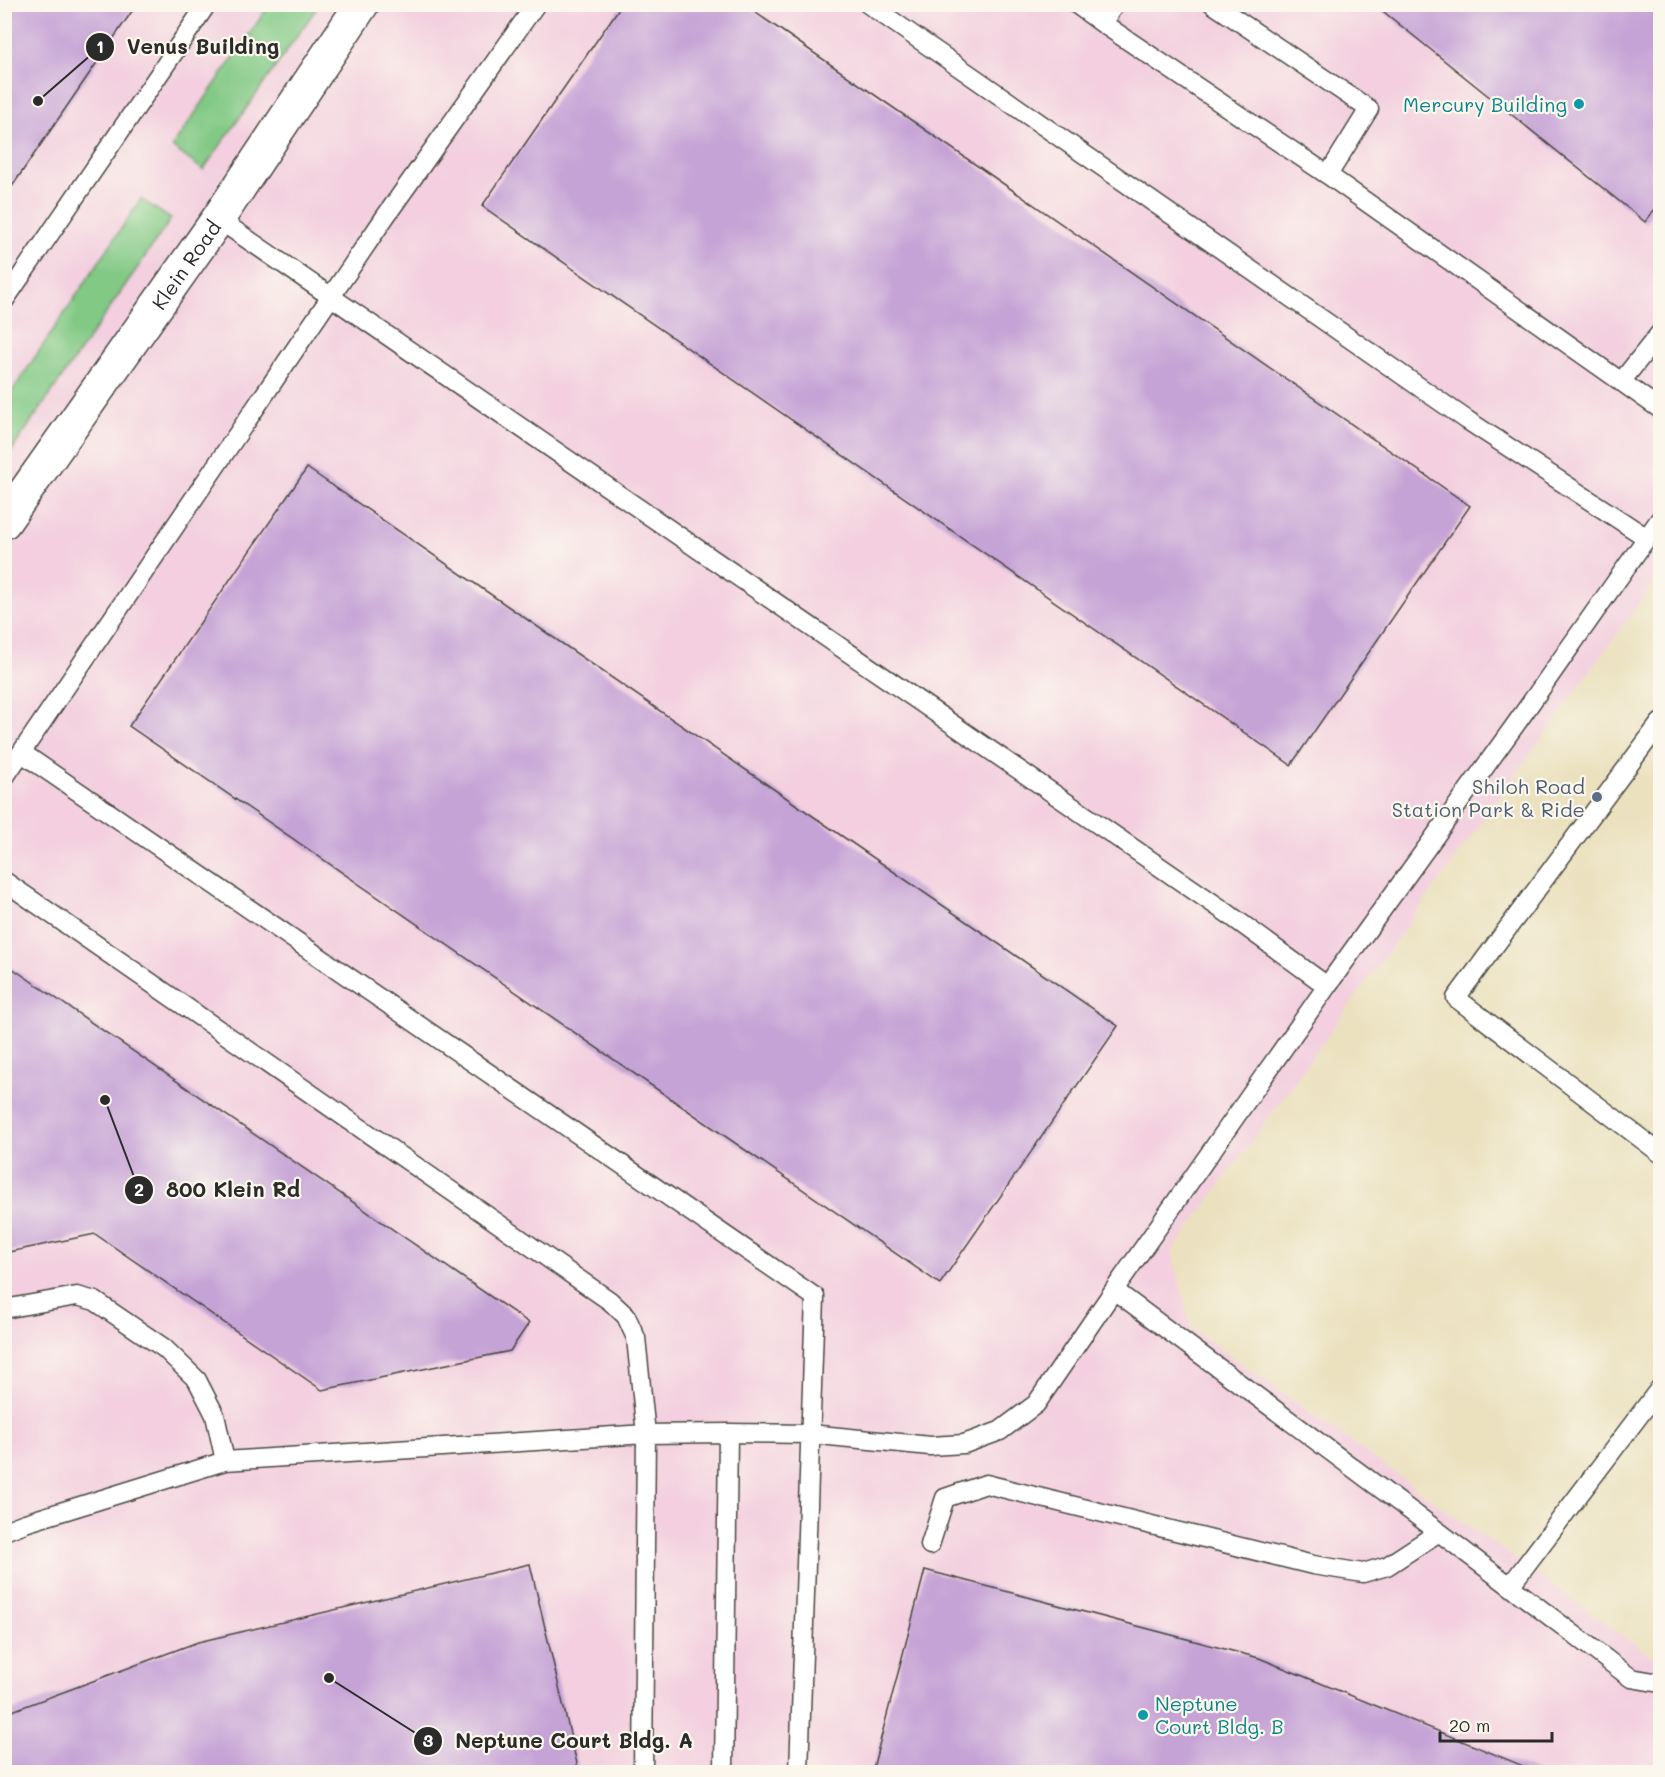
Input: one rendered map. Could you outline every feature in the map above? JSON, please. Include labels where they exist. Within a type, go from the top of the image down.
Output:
[{"type":"street","name":"Klein Road","points":[[4,522],[218,219],[362,4]]},
{"type":"lane","points":[[4,301],[207,4]]},
{"type":"lane","points":[[4,778],[385,217],[536,4]]},
{"type":"lane","points":[[868,4],[1467,420],[1647,538]]},
{"type":"lane","points":[[1076,4],[1328,175],[1660,409]]},
{"type":"lane","points":[[1102,23],[1115,4]]},
{"type":"lane","points":[[1213,4],[1369,110],[1328,175]]},
{"type":"lane","points":[[218,219],[1217,907],[1327,986]]},
{"type":"lane","points":[[1621,382],[1660,333]]},
{"type":"lane","points":[[4,1531],[225,1461],[646,1434],[810,1434],[930,1446],[964,1444],[1000,1431],[1036,1404],[1113,1290],[1327,986],[1525,712],[1660,519]]},
{"type":"lane","points":[[1660,723],[1456,998],[1660,1153]]},
{"type":"lane","points":[[22,753],[815,1297],[799,1773]]},
{"type":"lane","points":[[4,881],[610,1300],[626,1316],[636,1338],[646,1434],[643,1773]]},
{"type":"lane","points":[[1113,1290],[1631,1678],[1660,1683]]},
{"type":"lane","points":[[4,1310],[77,1296],[95,1301],[164,1348],[197,1380],[215,1415],[225,1461]]},
{"type":"lane","points":[[1510,1586],[1660,1388]]},
{"type":"lane","points":[[724,1773],[728,1433]]},
{"type":"lane","points":[[930,1545],[945,1498],[986,1484],[1312,1565],[1363,1573],[1387,1566],[1439,1532]]},
{"type":"shaded area","points":[[5,5],[1660,5],[1660,574],[1172,1252],[1191,1328],[1660,1660],[1660,1772],[5,1772]]},
{"type":"green space","points":[[270,4],[319,5],[203,170],[172,147]]},
{"type":"green space","points":[[141,199],[171,219],[5,460],[5,402]]},
{"type":"building","points":[[4,4],[137,4],[4,198]]},
{"type":"building","points":[[622,4],[743,4],[1470,506],[1291,765],[482,206]]},
{"type":"building","name":"Mercury Building","points":[[1374,4],[1660,4],[1660,203],[1645,222]]},
{"type":"building","points":[[307,468],[1118,1026],[940,1284],[129,726]]},
{"type":"building","points":[[9,966],[529,1323],[510,1351],[322,1390],[95,1234],[4,1253],[4,967]]},
{"type":"building","points":[[530,1564],[579,1772],[4,1772],[4,1714],[198,1642]]},
{"type":"building","name":"Neptune Court Bldg. B","points":[[925,1570],[1259,1658],[1538,1772],[872,1772]]},
{"type":"place","name":"Venus Building","points":[[38,101]]},
{"type":"place","name":"Mercury Building","points":[[1579,104]]},
{"type":"place","name":"Shiloh Road Station Park & Ride","points":[[1597,797]]},
{"type":"place","name":"800 Klein Rd","points":[[105,1100]]},
{"type":"place","name":"Neptune Court Bldg. A","points":[[329,1678]]},
{"type":"place","name":"Neptune Court Bldg. B","points":[[1143,1715]]}]
